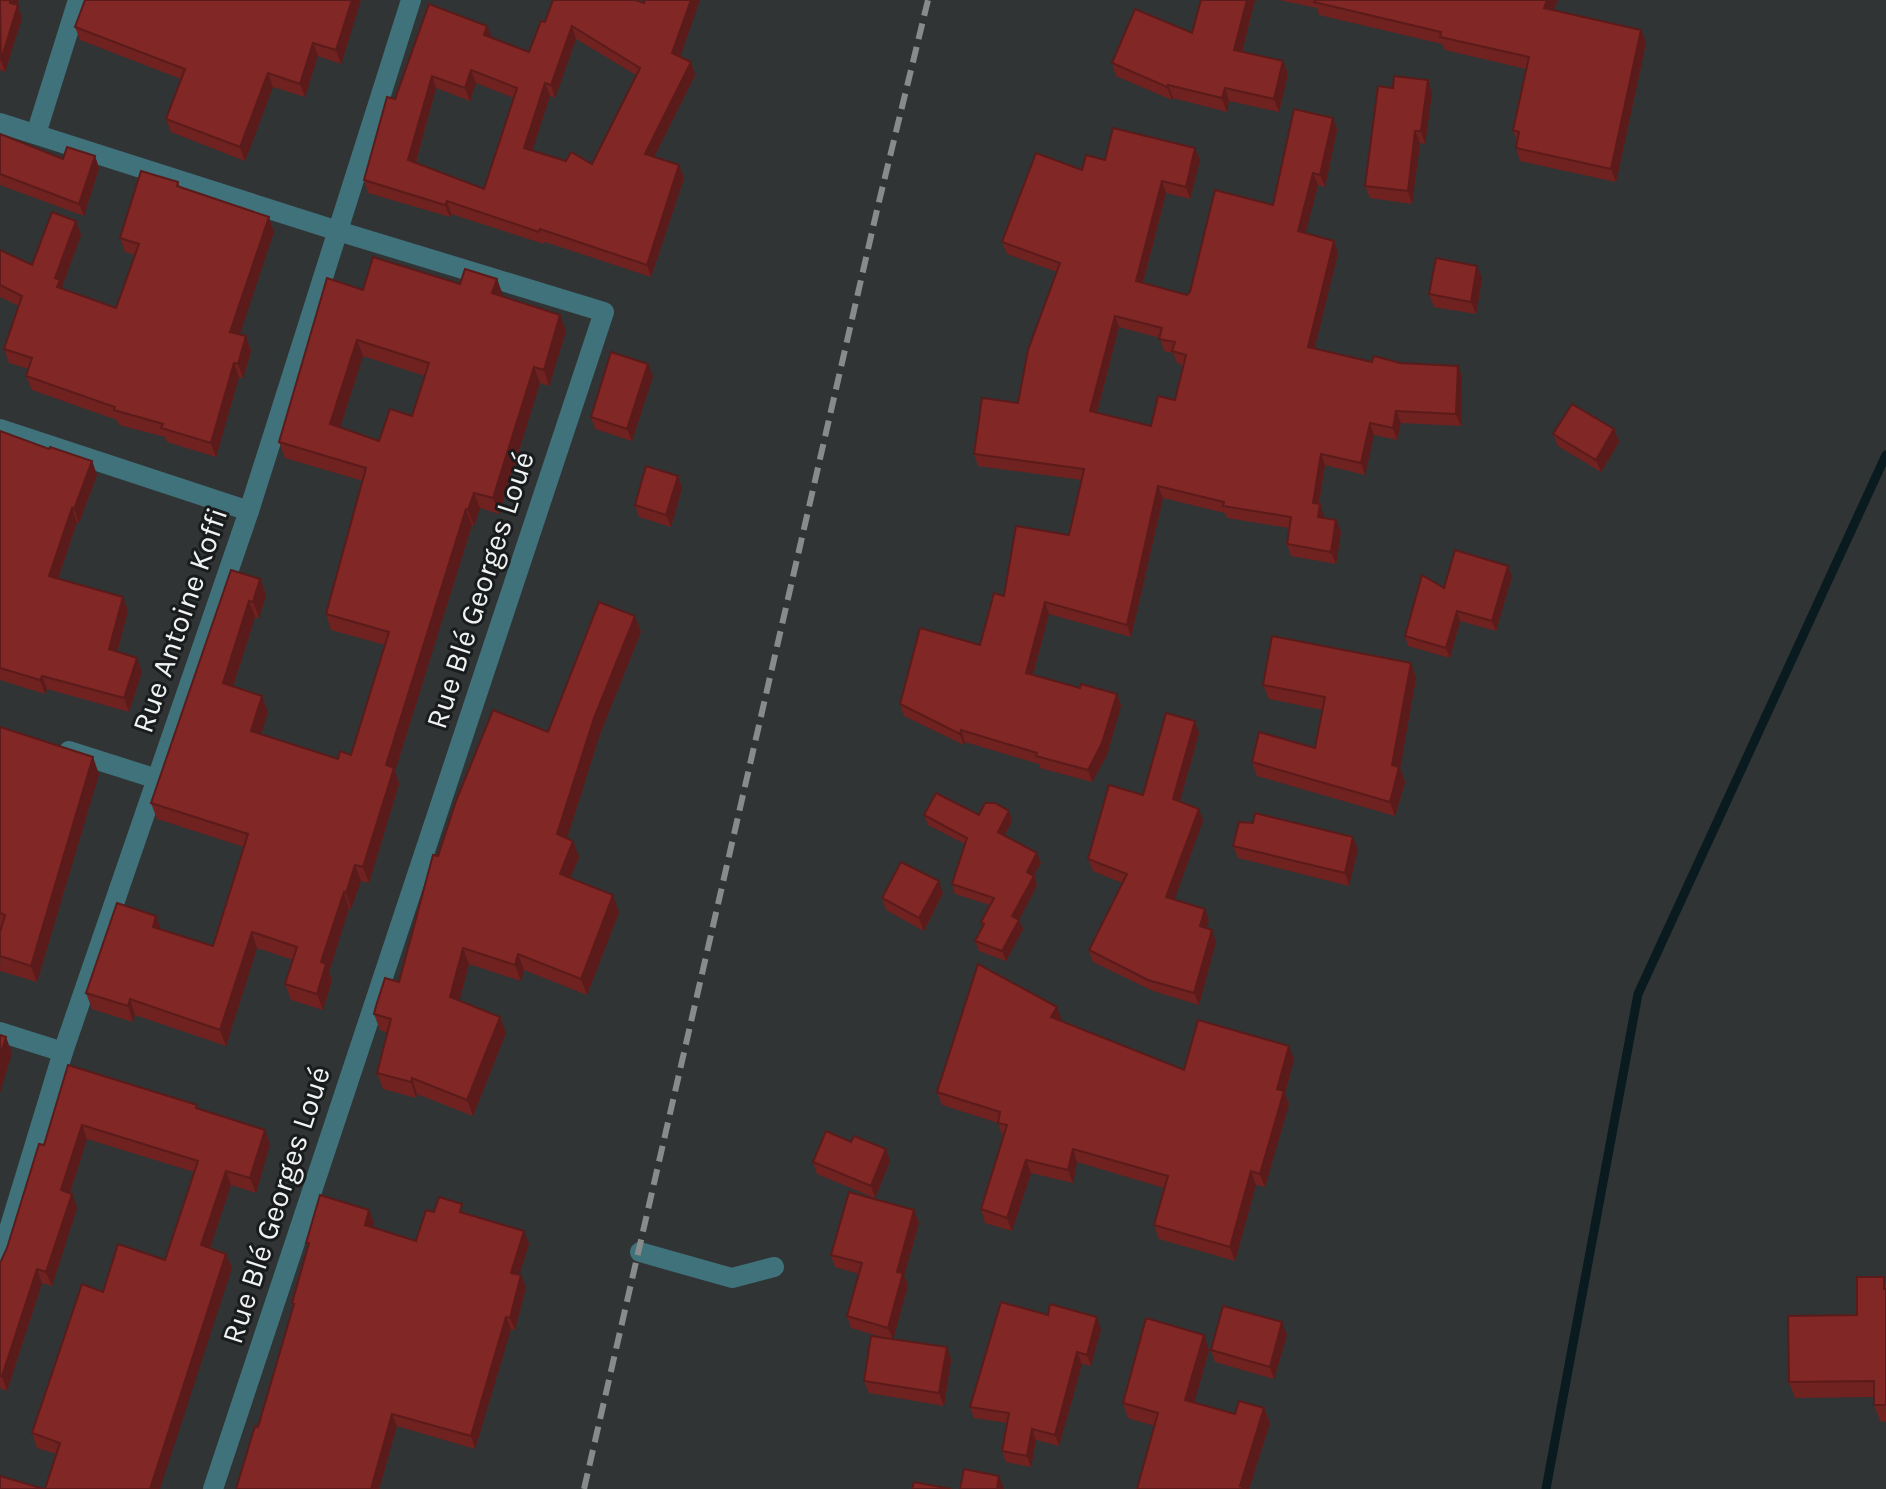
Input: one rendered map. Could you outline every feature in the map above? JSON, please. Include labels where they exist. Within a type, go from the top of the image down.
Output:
[{"type":"street","points":[[36,134],[78,0]]},
{"type":"street","name":"Rue Antoine Koffi","points":[[0,1259],[63,1052],[249,511],[411,0]]},
{"type":"street","name":"Rue Blé Georges Loué","points":[[0,123],[604,312],[213,1489]]},
{"type":"street","points":[[0,429],[249,511]]},
{"type":"street","points":[[57,746],[157,779]]},
{"type":"street","points":[[0,1032],[63,1052]]},
{"type":"street","points":[[640,1252],[732,1278],[774,1267]]},
{"type":"building","points":[[0,0],[10,0],[10,3],[18,5],[1,60]]},
{"type":"building","points":[[85,0],[352,0],[336,50],[313,43],[300,84],[268,73],[240,147],[166,119],[185,69],[75,27]]},
{"type":"building","points":[[553,0],[635,0],[644,3],[645,0],[691,0],[672,53],[691,62],[645,154],[679,165],[647,265],[447,201],[445,205],[364,180],[387,97],[395,99],[429,4],[487,26],[484,35],[529,52],[541,21],[545,22]],"holes":[[[572,26],[640,68],[592,164],[571,152],[566,161],[524,148],[545,83],[551,85]],[[471,70],[517,88],[484,189],[408,160],[432,76],[465,88]]]},
{"type":"building","points":[[1201,0],[1247,0],[1234,50],[1283,61],[1274,99],[1225,88],[1222,98],[1167,87],[1112,63],[1135,9],[1192,33]]},
{"type":"building","points":[[1315,0],[1547,0],[1544,8],[1641,30],[1611,169],[1516,148],[1519,132],[1513,130],[1529,57],[1440,37],[1441,32]]},
{"type":"building","points":[[1394,76],[1428,80],[1421,131],[1415,131],[1408,191],[1365,186],[1378,86],[1393,88]]},
{"type":"building","points":[[1294,109],[1333,118],[1320,175],[1313,173],[1298,231],[1334,241],[1308,347],[1372,362],[1374,356],[1400,363],[1458,366],[1456,414],[1396,411],[1393,428],[1370,423],[1361,463],[1321,454],[1313,503],[1320,504],[1318,517],[1336,520],[1331,552],[1287,544],[1291,517],[1223,506],[1224,502],[1158,486],[1127,625],[1045,602],[1026,673],[1080,688],[1081,684],[1117,694],[1102,743],[1088,770],[961,730],[960,734],[900,704],[920,628],[980,645],[994,593],[1004,596],[1016,526],[1069,535],[1084,469],[974,454],[982,398],[1018,403],[1028,350],[1060,263],[1002,242],[1036,153],[1082,170],[1086,155],[1105,160],[1113,128],[1195,148],[1186,187],[1162,181],[1136,281],[1187,295],[1215,190],[1273,205]],"holes":[[[1115,316],[1162,328],[1159,339],[1175,342],[1172,351],[1186,355],[1175,400],[1158,396],[1151,426],[1090,411]]]},
{"type":"building","points":[[0,134],[63,159],[67,147],[95,156],[79,204],[0,174]]},
{"type":"building","points":[[141,171],[269,217],[230,332],[246,336],[238,364],[234,363],[211,443],[161,428],[163,424],[114,410],[115,407],[26,376],[32,358],[4,349],[22,296],[0,285],[0,250],[32,265],[52,212],[76,221],[55,278],[60,280],[57,287],[116,308],[139,244],[120,238]]},
{"type":"building","points":[[373,257],[460,284],[465,269],[497,279],[492,293],[560,315],[544,370],[534,367],[493,498],[474,493],[466,509],[386,765],[394,768],[363,867],[355,865],[344,892],[321,962],[326,964],[317,994],[285,984],[297,947],[252,932],[220,1030],[130,999],[128,1006],[86,993],[117,903],[156,916],[153,927],[213,946],[248,834],[151,803],[231,570],[260,579],[253,602],[249,601],[223,683],[262,696],[251,731],[338,759],[340,751],[351,755],[389,632],[326,614],[366,468],[279,442],[327,278],[363,290]],"holes":[[[357,340],[429,363],[412,416],[390,409],[379,441],[330,424]]]},
{"type":"building","points":[[1436,258],[1477,266],[1471,302],[1429,294]]},
{"type":"building","points":[[611,352],[648,364],[627,429],[591,417]]},
{"type":"building","points":[[1572,404],[1614,429],[1596,460],[1553,434]]},
{"type":"building","points":[[0,431],[92,461],[49,576],[123,597],[109,649],[137,658],[124,698],[0,668]]},
{"type":"building","points":[[646,466],[678,476],[666,515],[635,505]]},
{"type":"building","points":[[1455,550],[1508,566],[1492,621],[1457,611],[1446,648],[1405,636],[1422,575],[1444,588]]},
{"type":"building","points":[[599,602],[635,616],[594,718],[557,834],[573,841],[560,874],[613,895],[581,979],[518,954],[515,965],[463,948],[450,997],[500,1017],[467,1100],[412,1078],[411,1082],[377,1073],[391,1019],[374,1014],[376,1006],[385,978],[399,982],[433,855],[438,856],[456,801],[493,710],[548,732]]},
{"type":"building","points":[[1272,636],[1411,663],[1392,765],[1399,767],[1390,802],[1252,762],[1259,732],[1315,748],[1325,697],[1263,685]]},
{"type":"building","points":[[1166,713],[1195,721],[1173,799],[1199,809],[1166,897],[1205,909],[1200,926],[1212,930],[1194,993],[1148,980],[1089,950],[1127,874],[1088,859],[1109,785],[1143,795]]},
{"type":"building","points":[[0,727],[93,757],[31,966],[0,956],[0,932],[5,915],[0,913]]},
{"type":"building","points":[[936,793],[979,815],[985,803],[995,803],[1009,811],[998,832],[1037,853],[1027,872],[1034,876],[1012,916],[1019,920],[1002,951],[975,941],[994,898],[952,884],[967,838],[924,815]]},
{"type":"building","points":[[1255,813],[1353,837],[1345,873],[1233,846],[1239,822],[1253,823]]},
{"type":"building","points":[[901,862],[939,881],[919,918],[882,898]]},
{"type":"building","points":[[978,964],[1057,1007],[1051,1017],[1184,1070],[1198,1020],[1289,1046],[1277,1089],[1284,1091],[1260,1174],[1251,1171],[1230,1247],[1154,1225],[1168,1176],[1073,1149],[1068,1170],[1026,1160],[1007,1218],[981,1209],[1007,1125],[998,1123],[1000,1112],[937,1092]]},
{"type":"building","points":[[0,1035],[6,1037],[0,1056]]},
{"type":"building","points":[[68,1065],[197,1105],[196,1108],[265,1130],[250,1178],[226,1171],[201,1245],[226,1254],[150,1489],[45,1489],[60,1443],[32,1433],[82,1284],[103,1292],[118,1244],[165,1260],[198,1161],[82,1125],[61,1190],[72,1194],[46,1272],[37,1269],[0,1376],[0,1263],[39,1144],[44,1145]]},
{"type":"building","points":[[826,1131],[851,1142],[854,1136],[886,1149],[871,1186],[813,1162]]},
{"type":"building","points":[[849,1192],[914,1210],[897,1272],[903,1273],[888,1328],[847,1316],[862,1263],[831,1255]]},
{"type":"building","points":[[320,1195],[369,1210],[365,1225],[416,1241],[426,1210],[434,1212],[439,1197],[462,1204],[460,1212],[524,1231],[511,1273],[521,1275],[510,1318],[506,1317],[471,1436],[392,1414],[371,1489],[236,1489],[255,1426],[258,1427],[294,1304],[309,1243],[306,1243]]},
{"type":"building","points":[[1857,1277],[1884,1277],[1886,1405],[1874,1405],[1874,1381],[1789,1382],[1788,1316],[1857,1315]]},
{"type":"building","points":[[1001,1302],[1048,1315],[1050,1304],[1097,1317],[1087,1355],[1077,1352],[1055,1435],[1032,1429],[1027,1456],[1002,1451],[1009,1413],[970,1407]]},
{"type":"building","points":[[1223,1306],[1282,1322],[1270,1367],[1211,1350]]},
{"type":"building","points":[[1146,1318],[1204,1335],[1185,1400],[1235,1414],[1239,1401],[1264,1408],[1240,1486],[1249,1489],[1137,1489],[1158,1413],[1123,1403]]},
{"type":"building","points":[[871,1336],[947,1347],[939,1393],[864,1381]]},
{"type":"building","points":[[964,1469],[999,1476],[997,1489],[960,1489]]},
{"type":"building","points":[[0,1476],[44,1489],[0,1489]]},
{"type":"building","points":[[914,1482],[951,1489],[912,1489]]},
{"type":"waterway","points":[[1546,1489],[1638,994],[1886,455]]},
{"type":"railway","points":[[584,1489],[877,210],[928,0]]}]
